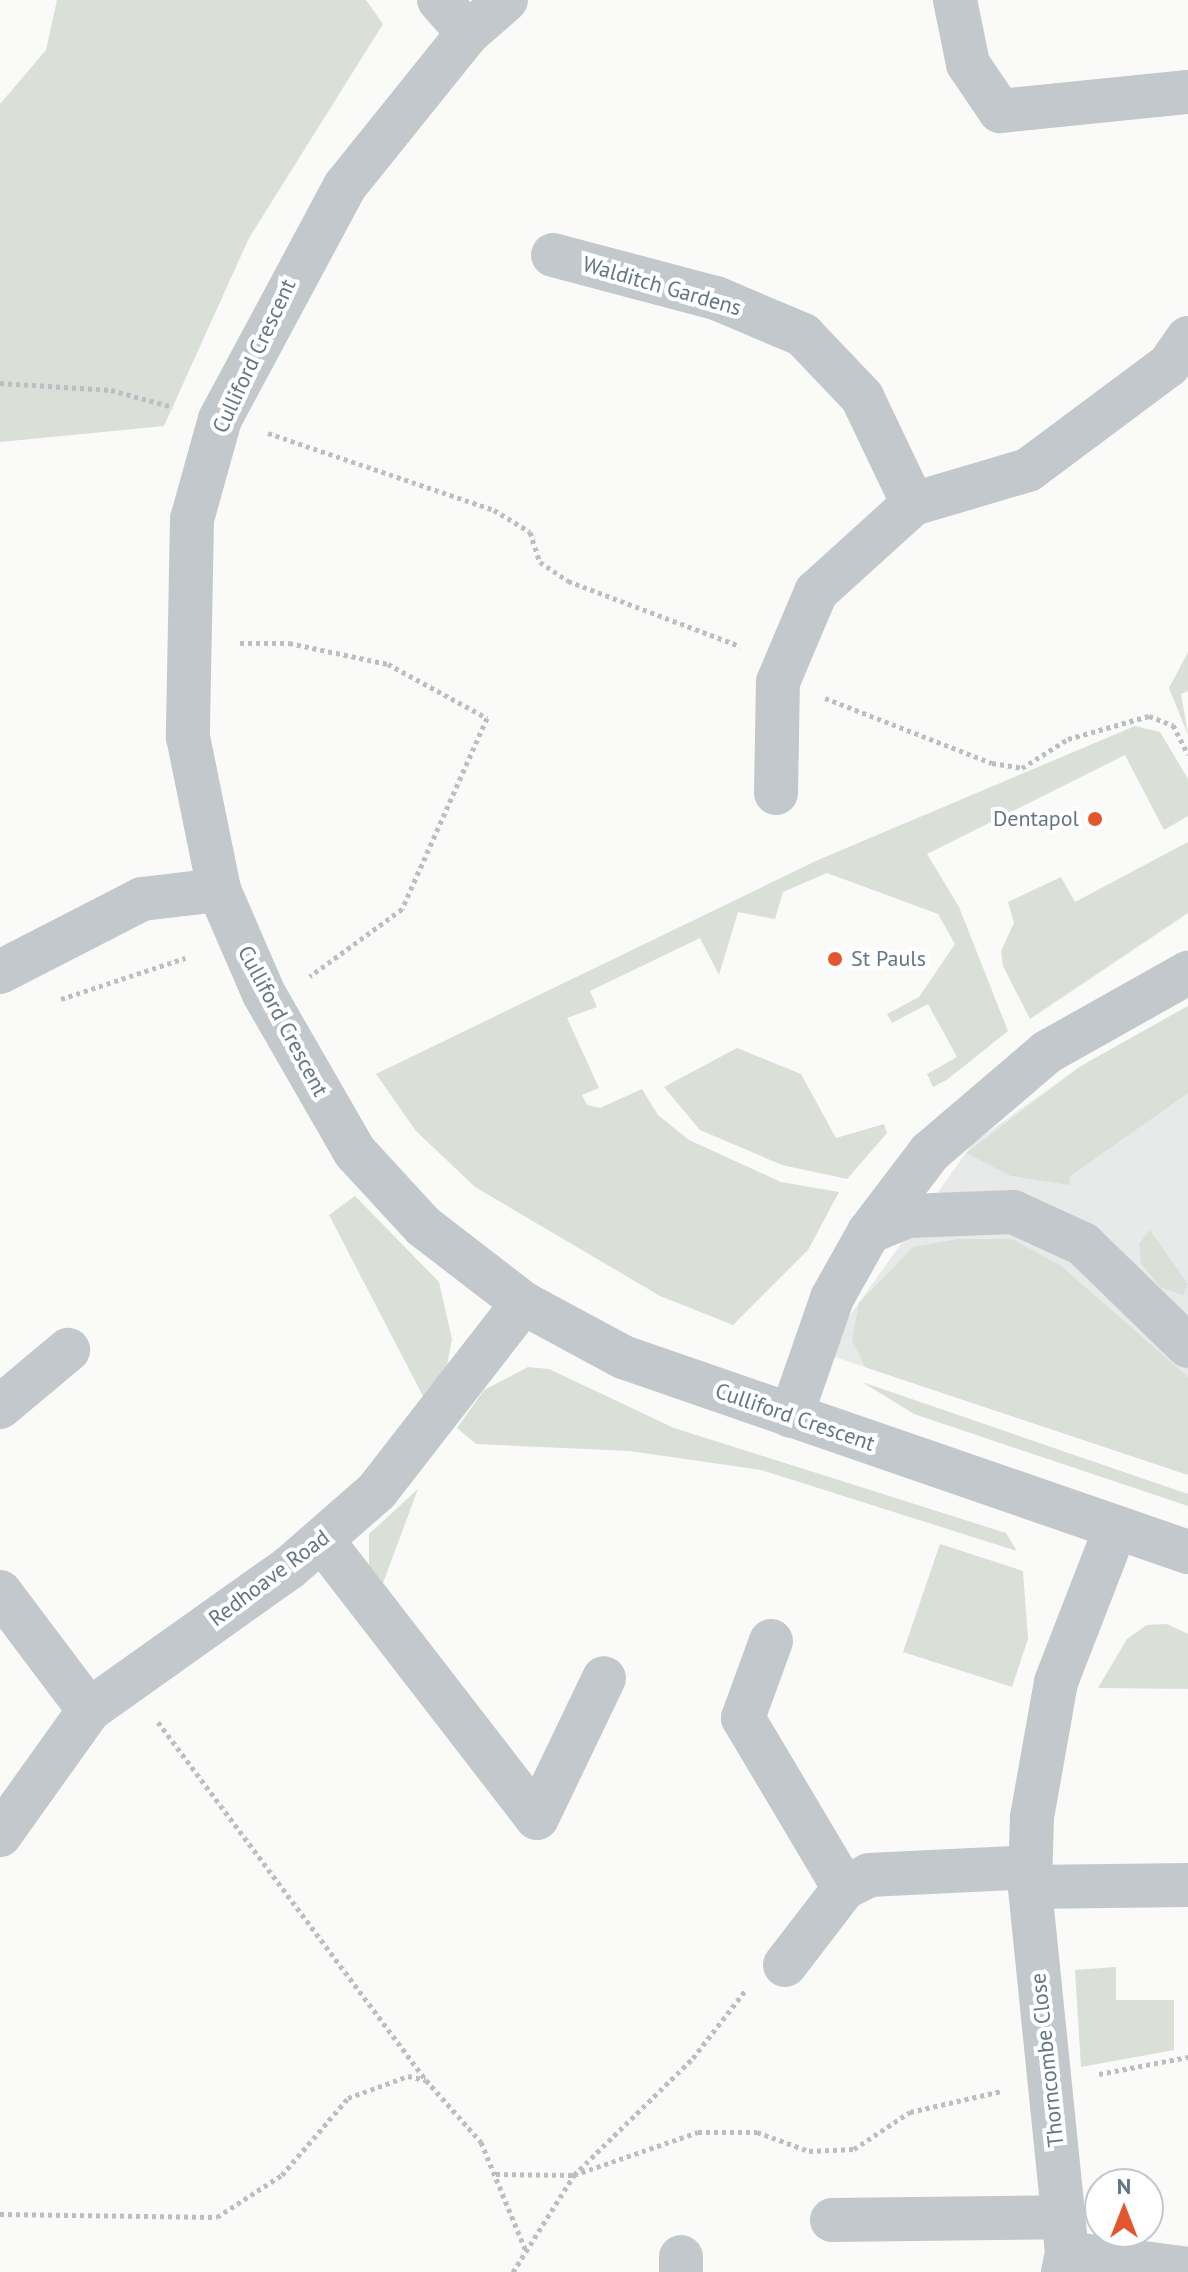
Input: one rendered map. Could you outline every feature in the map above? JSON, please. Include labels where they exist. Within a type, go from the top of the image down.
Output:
[{"type":"street","points":[[439,0],[468,33]]},
{"type":"street","name":"Culliford Crescent","points":[[506,0],[468,33],[345,186],[220,419],[192,519],[187,634],[188,737],[219,890],[264,994],[355,1152],[423,1226],[523,1303],[623,1357],[1188,1552]]},
{"type":"street","points":[[955,0],[968,64],[1000,111],[1188,92]]},
{"type":"street","name":"Walditch Gardens","points":[[553,255],[716,298],[803,335],[862,397],[913,504]]},
{"type":"street","points":[[776,793],[778,682],[816,592],[913,504],[1028,470],[1158,374],[1188,338]]},
{"type":"street","points":[[0,972],[142,899],[219,890]]},
{"type":"street","points":[[791,1416],[832,1298],[869,1232],[930,1152],[1000,1086],[1188,973]]},
{"type":"street","points":[[869,1232],[907,1216],[1013,1212],[1083,1244],[1188,1346]]},
{"type":"street","name":"Redhoave Road","points":[[0,1835],[89,1710],[322,1540],[377,1491],[523,1303]]},
{"type":"street","points":[[0,1407],[68,1350]]},
{"type":"street","name":"Thorncombe Close","points":[[1064,2247],[1030,1877],[1039,1758],[1056,1682],[1116,1527]]},
{"type":"street","points":[[322,1540],[537,1818],[604,1678]]},
{"type":"street","points":[[0,1592],[89,1710]]},
{"type":"street","points":[[771,1641],[743,1718],[844,1888]]},
{"type":"street","points":[[785,1965],[844,1888],[892,1869],[1188,1885]]},
{"type":"street","points":[[832,2220],[1064,2247],[1188,2269]]},
{"type":"path","points":[[0,383],[111,390],[220,419],[494,510],[530,532],[540,562],[568,581],[786,663],[829,702],[992,763],[1022,768],[1068,739],[1149,716],[1173,725],[1188,754]]},
{"type":"path","points":[[240,643],[289,643],[388,664],[487,718],[402,909],[309,977],[264,994]]},
{"type":"path","points":[[44,1003],[115,986],[185,958]]},
{"type":"path","points":[[131,1682],[426,2080],[481,2142],[525,2249]]},
{"type":"path","points":[[513,2272],[574,2175],[693,2058],[755,1978],[785,1965]]},
{"type":"path","points":[[496,2174],[574,2175],[698,2132],[757,2132],[809,2151],[854,2149],[910,2112],[1188,2057]]},
{"type":"path","points":[[0,2214],[217,2217],[282,2175],[348,2098],[408,2076],[426,2080]]},
{"type":"shaded area","points":[[57,0],[366,0],[383,24],[249,238],[164,426],[0,442],[0,104],[46,50]]},
{"type":"shaded area","points":[[1188,652],[1188,691],[1181,694],[1188,735],[1169,688]]},
{"type":"shaded area","points":[[1135,726],[1160,732],[1188,779],[1188,816],[1164,830],[1125,755],[927,854],[959,907],[1008,1031],[948,1079],[933,1087],[927,1074],[957,1057],[928,1004],[892,1023],[887,1014],[919,997],[955,944],[938,914],[827,873],[783,892],[775,919],[738,912],[719,975],[700,938],[590,991],[597,1007],[567,1018],[599,1088],[582,1095],[587,1105],[600,1108],[642,1089],[658,1115],[689,1140],[781,1182],[839,1192],[808,1250],[733,1325],[660,1296],[475,1187],[416,1131],[376,1074],[818,860]]},
{"type":"shaded area","points":[[1188,842],[1188,913],[1030,1019],[1003,966],[1001,951],[1014,923],[1008,902],[1061,877],[1075,902]]},
{"type":"shaded area","points":[[1188,1006],[1188,1475],[823,1353],[973,1143],[1081,1066]]},
{"type":"shaded area","points":[[1188,1006],[1188,1093],[1069,1177],[1070,1185],[1011,1176],[966,1153],[1081,1066]]},
{"type":"shaded area","points":[[737,1048],[801,1074],[836,1138],[884,1124],[887,1133],[847,1179],[782,1165],[700,1130],[664,1087]]},
{"type":"shaded area","points":[[355,1196],[439,1282],[452,1339],[446,1371],[426,1402],[329,1215]]},
{"type":"shaded area","points":[[1150,1230],[1188,1284],[1183,1295],[1160,1287],[1141,1263],[1139,1244]]},
{"type":"shaded area","points":[[958,1239],[1012,1239],[1060,1265],[1188,1377],[1188,1475],[865,1367],[852,1340],[859,1303],[913,1247]]},
{"type":"shaded area","points":[[528,1367],[549,1369],[674,1428],[1006,1533],[1017,1551],[761,1470],[630,1451],[476,1444],[457,1428],[484,1390]]},
{"type":"shaded area","points":[[862,1382],[1188,1494],[1188,1506],[914,1414]]},
{"type":"shaded area","points":[[418,1489],[383,1583],[369,1565],[369,1534]]},
{"type":"shaded area","points":[[940,1544],[1023,1571],[1028,1639],[1012,1687],[903,1652]]},
{"type":"shaded area","points":[[1167,1624],[1188,1634],[1188,1689],[1098,1688],[1127,1639],[1147,1625]]},
{"type":"shaded area","points":[[1116,1967],[1116,2000],[1174,2000],[1174,2050],[1081,2067],[1075,1970]]},
{"type":"place","name":"Dentapol","points":[[1095,819]]},
{"type":"place","name":"St Pauls","points":[[835,959]]}]
